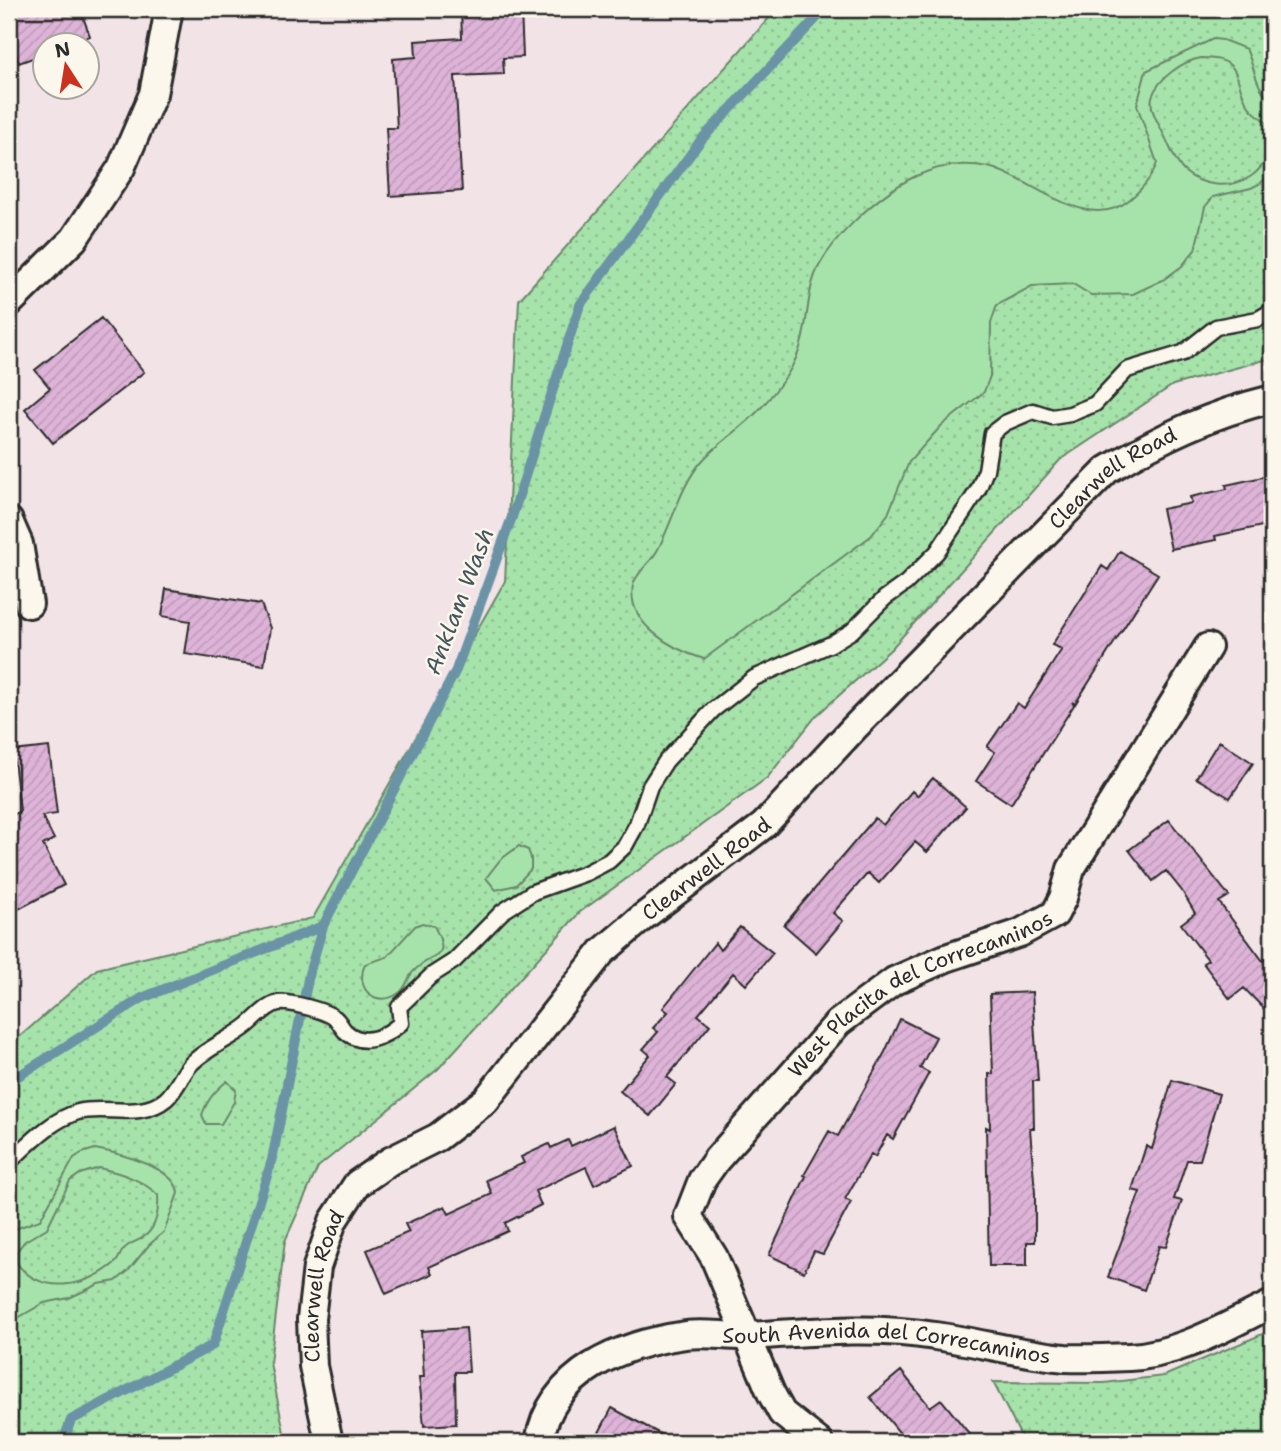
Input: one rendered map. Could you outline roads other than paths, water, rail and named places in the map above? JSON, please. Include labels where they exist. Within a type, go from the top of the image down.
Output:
[{"type":"street","points":[[9,303],[74,239],[121,167],[153,94],[169,9]]},
{"type":"street","name":"Clearwell Road","points":[[329,1442],[313,1366],[311,1319],[317,1267],[333,1222],[357,1184],[390,1161],[438,1138],[486,1100],[602,951],[643,916],[764,825],[1107,470],[1148,445],[1200,421],[1272,399]]},
{"type":"street","points":[[9,521],[19,544],[29,604]]},
{"type":"street","name":"West Placita del Correcaminos","points":[[819,1442],[782,1413],[714,1257],[688,1216],[702,1180],[717,1159],[838,1023],[894,981],[946,958],[1020,933],[1055,914],[1063,898],[1071,869],[1208,647]]},
{"type":"street","name":"South Avenida del Correcaminos","points":[[538,1442],[549,1411],[564,1388],[581,1371],[606,1356],[633,1346],[688,1334],[747,1336],[883,1331],[933,1335],[1066,1358],[1132,1357],[1164,1351],[1193,1341],[1272,1304]]},
{"type":"lane","points":[[9,1162],[51,1125],[78,1112],[126,1112],[151,1107],[167,1098],[193,1062],[276,1003],[286,1002],[335,1018],[344,1031],[358,1040],[389,1034],[401,1023],[399,1007],[432,975],[454,961],[502,912],[533,892],[586,873],[609,861],[625,846],[637,824],[650,786],[666,761],[713,710],[754,678],[831,644],[852,631],[937,552],[978,490],[986,470],[992,433],[1005,423],[1032,411],[1052,417],[1070,414],[1095,404],[1127,370],[1183,353],[1216,327],[1258,319],[1272,311]]},
{"type":"waterway","name":"Anklam Wash","points":[[9,1082],[142,998],[323,926],[456,670],[512,517],[580,305],[701,140],[825,9]]},
{"type":"waterway","points":[[63,1442],[71,1420],[213,1345],[272,1160],[309,974],[323,926]]}]
